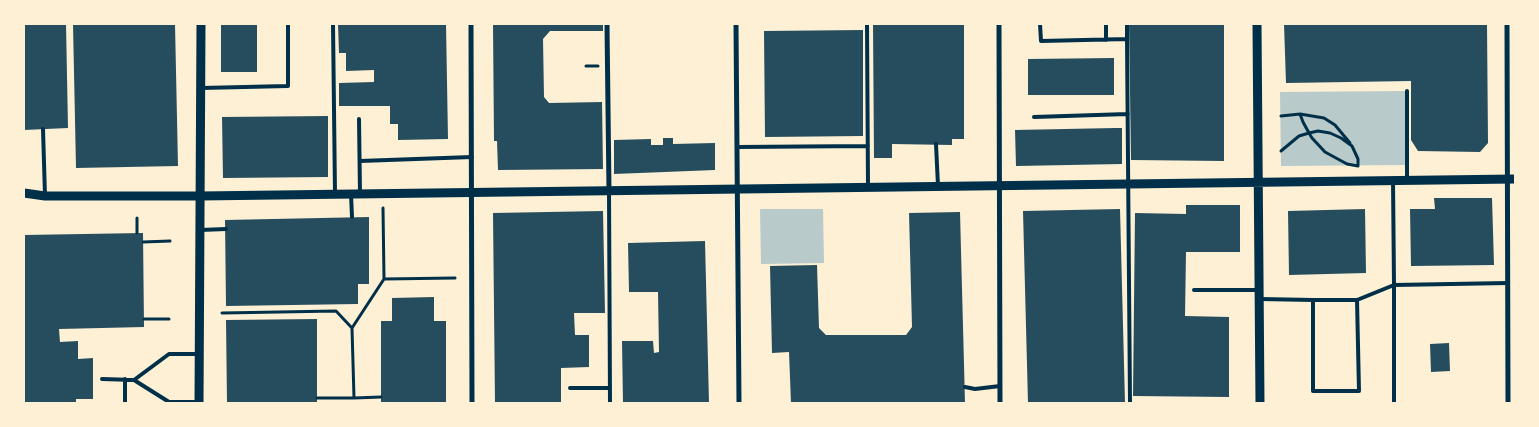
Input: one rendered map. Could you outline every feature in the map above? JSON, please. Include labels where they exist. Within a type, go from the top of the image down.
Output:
[{"type":"street","points":[[199,403],[201,24]]},
{"type":"street","points":[[471,24],[472,403]]},
{"type":"street","points":[[607,24],[609,191]]},
{"type":"street","points":[[736,24],[740,403]]},
{"type":"street","points":[[998,24],[1000,403]]},
{"type":"street","points":[[1257,24],[1260,403]]},
{"type":"street","points":[[1507,24],[1511,179],[1508,284],[1508,403]]},
{"type":"street","points":[[24,193],[45,196],[200,196],[1511,179]]},
{"type":"lane","points":[[201,88],[288,86],[288,24]]},
{"type":"lane","points":[[333,24],[335,194]]},
{"type":"lane","points":[[867,24],[868,187]]},
{"type":"lane","points":[[1040,24],[1041,41],[1127,39]]},
{"type":"lane","points":[[1106,24],[1106,40]]},
{"type":"lane","points":[[1126,24],[1130,403]]},
{"type":"lane","points":[[1407,91],[1407,180]]},
{"type":"lane","points":[[1034,117],[1128,114]]},
{"type":"lane","points":[[352,217],[360,161],[359,119]]},
{"type":"lane","points":[[43,129],[45,196]]},
{"type":"lane","points":[[936,144],[938,186]]},
{"type":"lane","points":[[737,146],[868,146]]},
{"type":"lane","points":[[360,161],[472,158]]},
{"type":"lane","points":[[1393,180],[1394,403]]},
{"type":"lane","points":[[609,191],[610,403]]},
{"type":"lane","points":[[200,230],[226,229]]},
{"type":"lane","points":[[1194,290],[1313,300],[1357,300],[1394,285],[1508,284]]},
{"type":"lane","points":[[1313,300],[1313,391],[1359,391],[1357,300]]},
{"type":"lane","points":[[134,380],[169,354],[200,354]]},
{"type":"lane","points":[[102,379],[134,380],[169,402],[199,403]]},
{"type":"lane","points":[[125,379],[125,403]]},
{"type":"lane","points":[[965,388],[1000,386]]},
{"type":"lane","points":[[570,388],[610,388]]},
{"type":"path","points":[[1281,116],[1300,114],[1324,118],[1335,125],[1352,146],[1358,159],[1358,166],[1346,164],[1335,159],[1317,144],[1309,133],[1300,114]]},
{"type":"path","points":[[1281,151],[1299,136],[1318,132],[1330,133],[1352,146]]},
{"type":"path","points":[[354,398],[352,328],[384,279],[383,208]]},
{"type":"path","points":[[137,218],[138,233]]},
{"type":"path","points":[[143,242],[170,241]]},
{"type":"path","points":[[384,279],[454,278]]},
{"type":"path","points":[[222,313],[336,311],[352,328]]},
{"type":"path","points":[[144,319],[169,319]]},
{"type":"path","points":[[317,398],[381,398]]},
{"type":"shaded area","points":[[1407,91],[1406,165],[1281,166],[1280,92]]},
{"type":"shaded area","points":[[760,209],[823,209],[824,263],[761,264]]},
{"type":"building","points":[[24,24],[66,24],[68,128],[24,130]]},
{"type":"building","points":[[73,24],[175,24],[178,166],[76,168]]},
{"type":"building","points":[[221,24],[257,24],[257,72],[221,72]]},
{"type":"building","points":[[338,24],[446,24],[448,139],[398,140],[398,124],[390,124],[390,106],[339,106],[339,83],[374,82],[374,70],[346,71],[346,53],[339,53]]},
{"type":"building","points":[[493,24],[603,24],[603,31],[550,31],[543,39],[544,97],[549,103],[602,102],[603,169],[498,170],[497,141],[494,141]]},
{"type":"building","points":[[873,24],[964,24],[964,139],[952,139],[952,145],[892,144],[892,158],[874,158]]},
{"type":"building","points":[[1129,24],[1224,24],[1224,161],[1131,160]]},
{"type":"building","points":[[1284,24],[1487,24],[1488,143],[1480,152],[1418,151],[1411,140],[1411,81],[1286,83]]},
{"type":"building","points":[[863,30],[863,136],[765,137],[764,31]]},
{"type":"building","points":[[1114,58],[1114,95],[1028,95],[1028,59]]},
{"type":"building","points":[[328,116],[328,177],[223,178],[222,117]]},
{"type":"building","points":[[1122,128],[1122,164],[1016,166],[1015,130]]},
{"type":"building","points":[[663,138],[673,138],[673,144],[715,143],[715,170],[614,174],[614,140],[651,139],[651,145],[663,145]]},
{"type":"building","points":[[1434,198],[1492,198],[1494,265],[1411,266],[1410,209],[1435,209]]},
{"type":"building","points":[[1186,205],[1240,205],[1240,252],[1186,252],[1185,316],[1229,317],[1229,397],[1133,396],[1135,213],[1186,214]]},
{"type":"building","points":[[1120,209],[1125,403],[1028,403],[1023,211]]},
{"type":"building","points":[[1365,209],[1366,273],[1289,275],[1288,211]]},
{"type":"building","points":[[603,211],[605,313],[574,313],[575,335],[589,335],[589,367],[561,368],[561,403],[495,403],[493,213]]},
{"type":"building","points":[[960,212],[965,403],[791,403],[789,352],[772,353],[770,266],[817,265],[819,328],[826,335],[906,335],[912,327],[909,213]]},
{"type":"building","points":[[369,217],[369,284],[358,284],[358,304],[226,306],[225,220]]},
{"type":"building","points":[[143,233],[144,327],[59,329],[60,342],[78,341],[78,359],[93,358],[93,399],[76,399],[76,403],[24,403],[24,235]]},
{"type":"building","points":[[705,241],[709,403],[623,403],[622,341],[653,341],[654,353],[659,352],[658,292],[629,292],[628,243]]},
{"type":"building","points":[[434,297],[434,321],[446,321],[446,403],[381,403],[381,321],[392,321],[392,298]]},
{"type":"building","points":[[317,319],[317,403],[227,403],[226,320]]},
{"type":"building","points":[[1449,343],[1450,371],[1431,372],[1430,344]]}]
